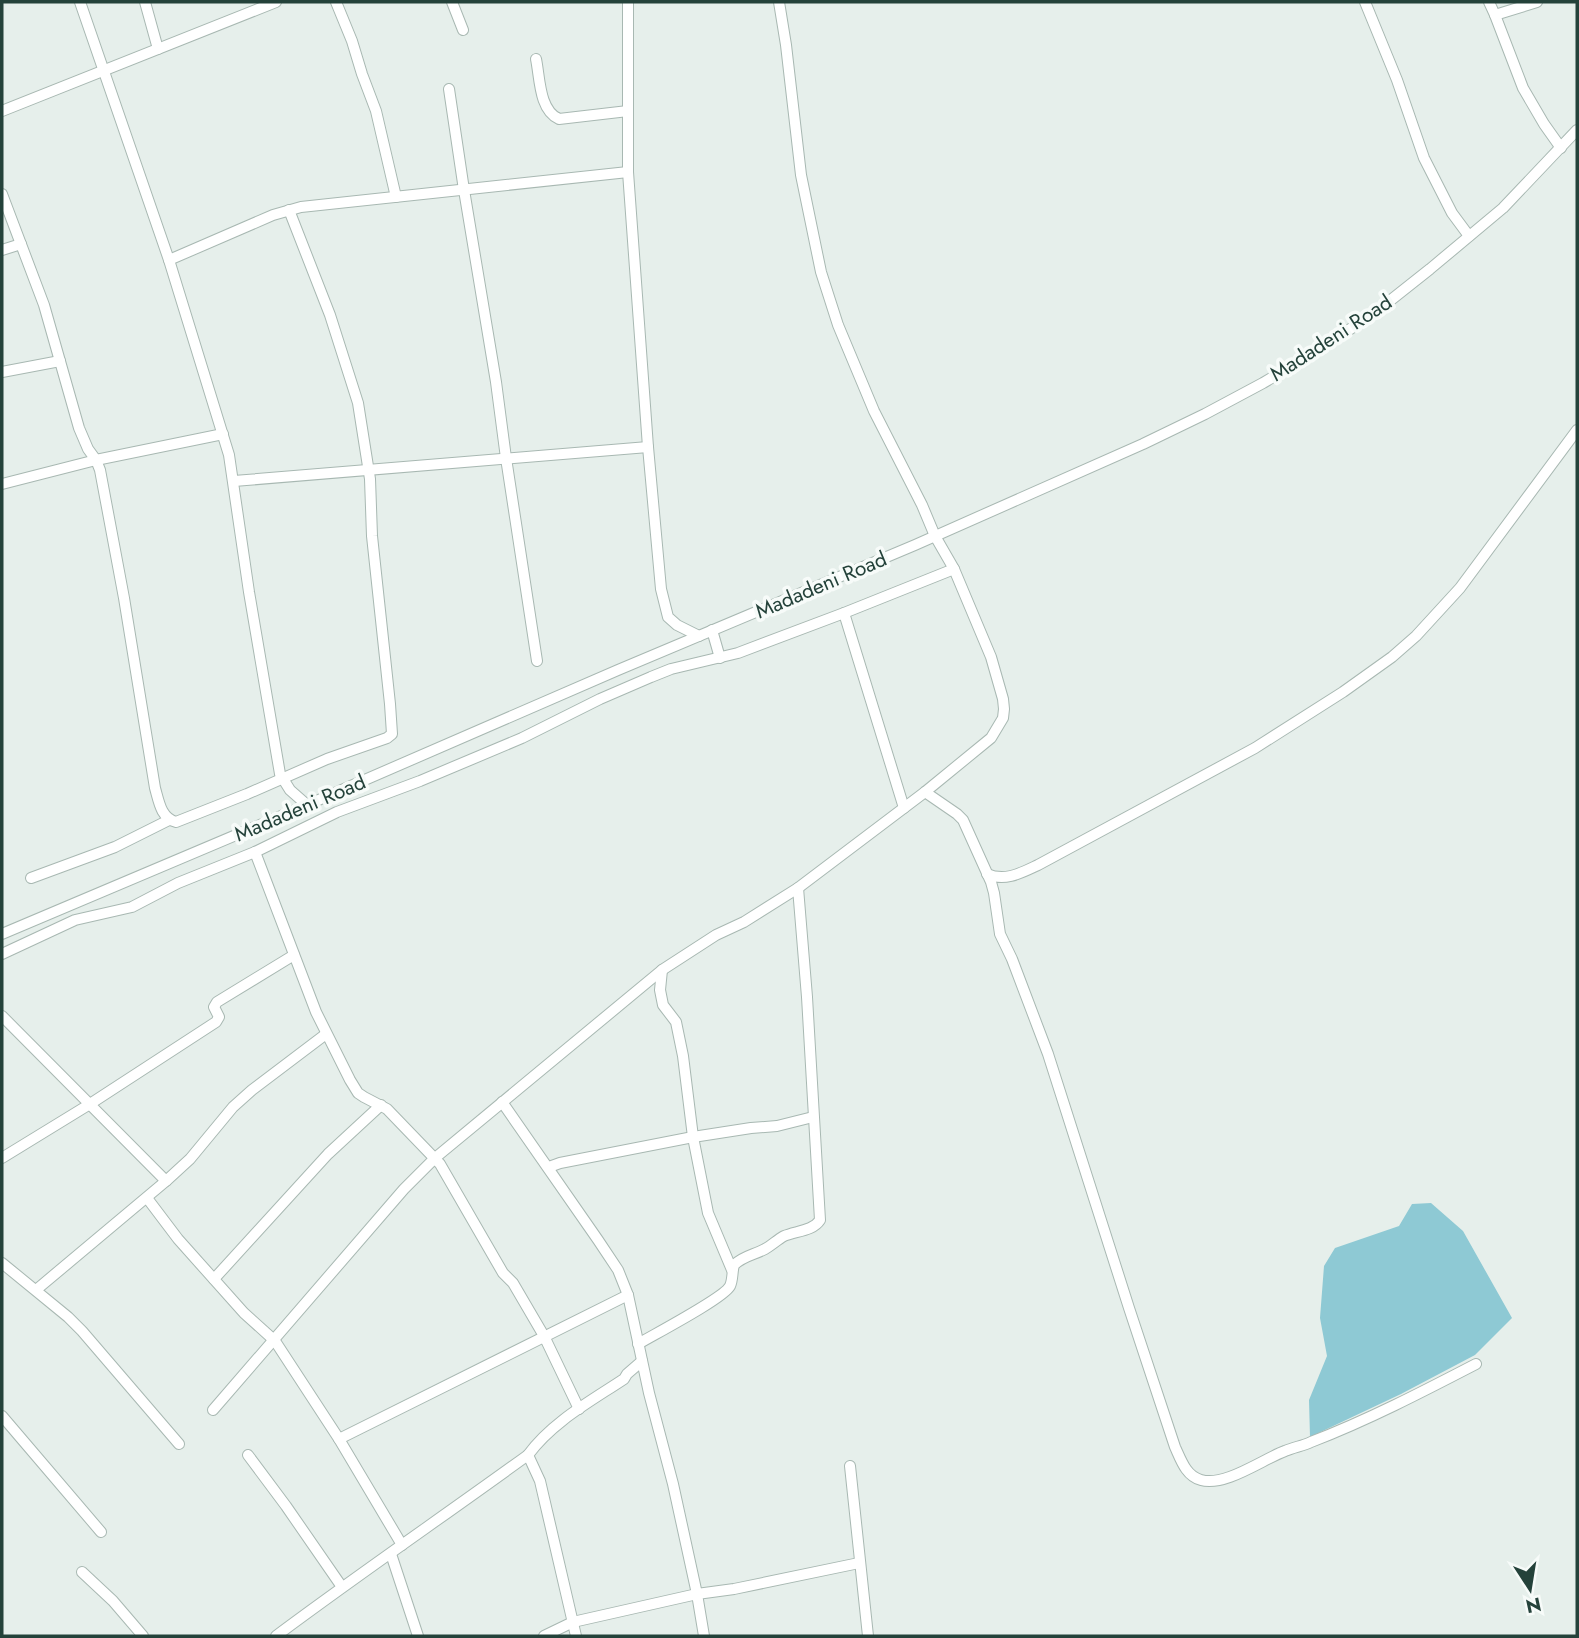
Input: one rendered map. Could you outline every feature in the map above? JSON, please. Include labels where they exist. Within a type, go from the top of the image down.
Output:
[{"type":"street","points":[[80,2],[169,260],[223,433],[234,481],[249,592],[282,779],[307,805]]},
{"type":"street","points":[[145,2],[158,49]]},
{"type":"street","points":[[2,111],[276,2]]},
{"type":"street","points":[[336,2],[376,111],[396,197]]},
{"type":"street","points":[[453,2],[463,30]]},
{"type":"street","points":[[628,2],[628,173],[661,589],[665,611],[671,621],[698,636]]},
{"type":"street","points":[[214,1410],[404,1189],[435,1158],[662,970],[716,934],[744,922],[798,888],[925,792],[991,738],[1003,718],[1001,689],[991,657],[954,569],[934,536],[922,505],[874,411],[838,325],[821,272],[801,175],[779,2]]},
{"type":"street","points":[[1364,2],[1397,80],[1424,158],[1452,213],[1469,236]]},
{"type":"street","points":[[1489,2],[1523,88],[1561,148]]},
{"type":"street","points":[[1495,15],[1537,2]]},
{"type":"street","points":[[536,59],[545,106],[554,117],[559,119],[628,111]]},
{"type":"street","points":[[449,89],[537,661]]},
{"type":"street","name":"Madadeni Road","points":[[2,934],[934,536],[1143,444],[1263,383],[1377,311],[1503,208],[1577,130]]},
{"type":"street","points":[[169,260],[289,210],[628,173]]},
{"type":"street","points":[[2,194],[44,305],[79,428],[100,470],[155,788],[169,820]]},
{"type":"street","points":[[31,878],[116,846],[169,820],[180,822],[392,734],[372,536],[371,489],[358,403],[324,297],[289,210]]},
{"type":"street","points":[[2,250],[20,244]]},
{"type":"street","points":[[2,372],[61,361]]},
{"type":"street","points":[[987,874],[1007,877],[1038,865],[1255,748],[1392,657],[1416,636],[1460,588],[1577,430]]},
{"type":"street","points":[[2,484],[96,460],[223,433]]},
{"type":"street","points":[[234,481],[648,447]]},
{"type":"street","points":[[2,954],[75,920],[132,907],[178,883],[255,852],[360,802],[420,781],[523,738],[650,677],[671,669],[720,658],[954,569]]},
{"type":"street","points":[[844,613],[904,808]]},
{"type":"street","points":[[712,630],[720,658]]},
{"type":"street","points":[[925,792],[963,820],[987,874],[994,893],[1000,934],[1048,1054],[1175,1447],[1184,1466],[1192,1475],[1202,1481],[1216,1481],[1236,1474],[1284,1451],[1308,1444],[1363,1420],[1476,1364]]},
{"type":"street","points":[[255,852],[316,1012],[350,1080],[358,1093],[381,1105],[400,1121],[435,1158],[544,1336],[579,1409]]},
{"type":"street","points":[[732,1269],[742,1258],[762,1251],[787,1235],[818,1224],[820,1220],[798,888]]},
{"type":"street","points":[[2,1158],[216,1022],[219,1017],[214,1007],[217,1002],[294,955]]},
{"type":"street","points":[[638,1344],[724,1293],[731,1284],[732,1269],[708,1213],[693,1137],[676,1022],[663,1005],[660,990],[662,970]]},
{"type":"street","points":[[2,1016],[166,1181]]},
{"type":"street","points":[[36,1290],[166,1181],[190,1158],[233,1107],[252,1090],[326,1034]]},
{"type":"street","points":[[502,1102],[618,1270],[628,1294],[673,1484],[705,1636]]},
{"type":"street","points":[[214,1279],[328,1154],[381,1105]]},
{"type":"street","points":[[549,1167],[693,1137],[777,1126],[813,1117]]},
{"type":"street","points":[[147,1198],[178,1240],[244,1313],[275,1341],[339,1439],[402,1545]]},
{"type":"street","points":[[2,1263],[82,1331],[178,1444]]},
{"type":"street","points":[[339,1439],[628,1294]]},
{"type":"street","points":[[276,1636],[528,1455],[540,1439],[624,1379],[642,1361]]},
{"type":"street","points":[[2,1416],[101,1532]]},
{"type":"street","points":[[248,1455],[342,1587]]},
{"type":"street","points":[[528,1455],[540,1481],[576,1636]]},
{"type":"street","points":[[850,1466],[868,1636]]},
{"type":"street","points":[[391,1554],[418,1636]]},
{"type":"street","points":[[544,1636],[573,1622],[697,1594],[859,1563]]},
{"type":"street","points":[[82,1572],[144,1636]]},
{"type":"water","points":[[1431,1203],[1463,1231],[1512,1318],[1475,1355],[1310,1437],[1309,1400],[1327,1356],[1320,1318],[1324,1266],[1335,1248],[1399,1226],[1412,1204]]}]
